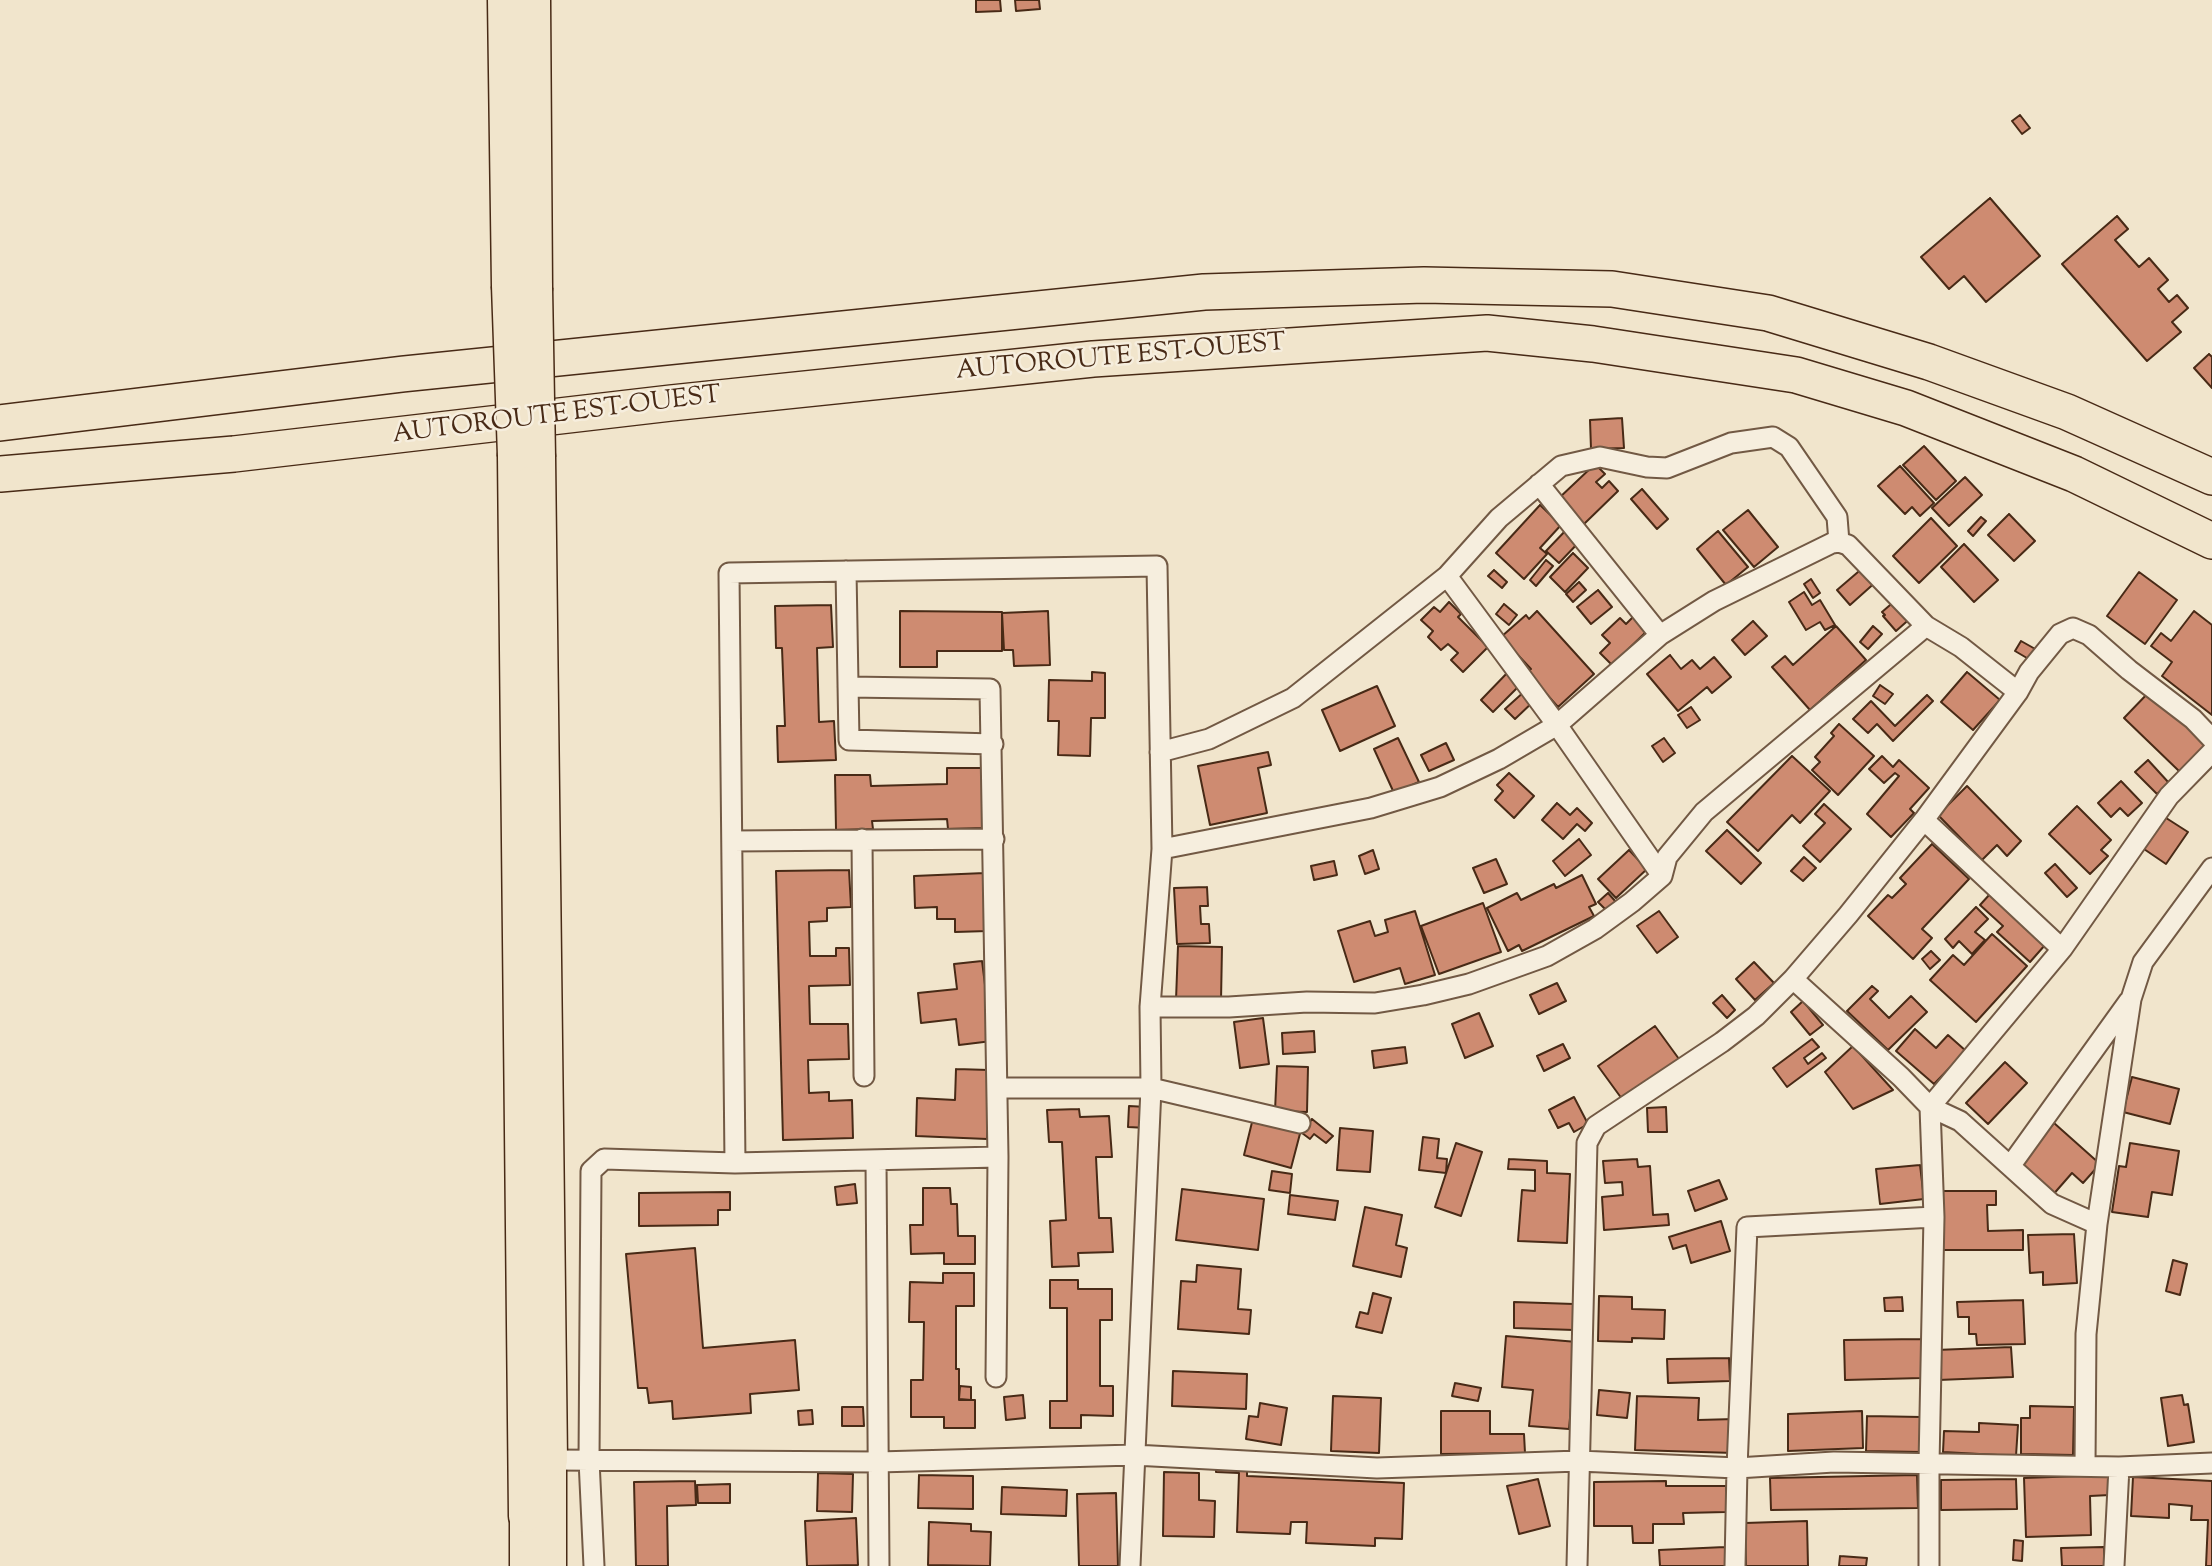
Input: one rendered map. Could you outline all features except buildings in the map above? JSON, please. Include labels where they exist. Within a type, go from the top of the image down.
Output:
[{"type":"highway","points":[[504,0],[522,287],[551,1460]]},
{"type":"highway","points":[[522,287],[534,0]]},
{"type":"highway","name":"AUTOROUTE EST-OUEST","points":[[0,423],[403,373],[1204,292],[1424,285],[1598,288],[1768,313],[1929,362],[2067,412],[2212,477]]},
{"type":"highway","name":"AUTOROUTE EST-OUEST","points":[[0,474],[234,454],[671,403],[1079,360],[1487,333],[1634,350],[1796,375],[1906,408],[2074,474],[2212,541]]},
{"type":"highway","points":[[525,1516],[526,457]]},
{"type":"main road","points":[[551,1460],[551,1566]]},
{"type":"main road","points":[[525,1516],[525,1566]]},
{"type":"street","points":[[1160,752],[1209,739],[1293,698],[1447,576],[1499,518],[1561,466],[1600,457],[1647,467],[1667,468],[1731,443],[1773,437],[1789,447],[1837,517],[1839,542]]},
{"type":"street","points":[[1539,484],[1660,635]]},
{"type":"street","points":[[1162,849],[1371,808],[1440,787],[1499,758],[1556,725],[1660,635],[1714,601],[1832,543],[1848,545],[1926,626],[1961,646],[2018,692]]},
{"type":"street","points":[[735,1163],[729,573],[1157,566],[1162,849],[1150,1007],[1151,1088],[1130,1566]]},
{"type":"street","points":[[846,571],[849,740],[993,744]]},
{"type":"street","points":[[1447,576],[1662,876]]},
{"type":"street","points":[[1150,1007],[1229,1007],[1307,1002],[1375,1003],[1469,984],[1547,956],[1595,929],[1662,876],[1667,857],[1704,812],[1926,626]]},
{"type":"street","points":[[1577,1566],[1587,1143],[1596,1126],[1722,1042],[1756,1016],[1793,979],[1924,820],[2060,634],[2073,628],[2089,635],[2193,719],[2212,739]]},
{"type":"street","points":[[848,687],[990,689],[998,1157],[996,1377]]},
{"type":"street","points":[[1929,1566],[1934,1217],[1930,1107],[2062,949],[2169,796],[2212,752]]},
{"type":"street","points":[[1924,820],[2062,949]]},
{"type":"street","points":[[862,839],[864,1076]]},
{"type":"street","points":[[732,841],[994,839]]},
{"type":"street","points":[[2085,1465],[2086,1334],[2097,1224],[2131,999],[2143,962],[2212,868]]},
{"type":"street","points":[[1793,979],[1901,1077],[1930,1107],[1960,1121],[2052,1204],[2097,1224]]},
{"type":"street","points":[[2011,1165],[2131,999]]},
{"type":"street","points":[[997,1088],[1151,1088],[1300,1123]]},
{"type":"street","points":[[594,1566],[589,1460],[591,1171],[604,1159],[735,1163],[998,1157]]},
{"type":"street","points":[[876,1161],[879,1566]]},
{"type":"street","points":[[1735,1566],[1747,1227],[1934,1217]]},
{"type":"street","points":[[551,1460],[878,1462],[1134,1455],[1377,1468],[1579,1461],[1737,1468],[1833,1462],[2085,1465],[2119,1468],[2212,1462]]},
{"type":"street","points":[[2113,1566],[2119,1468]]}]
